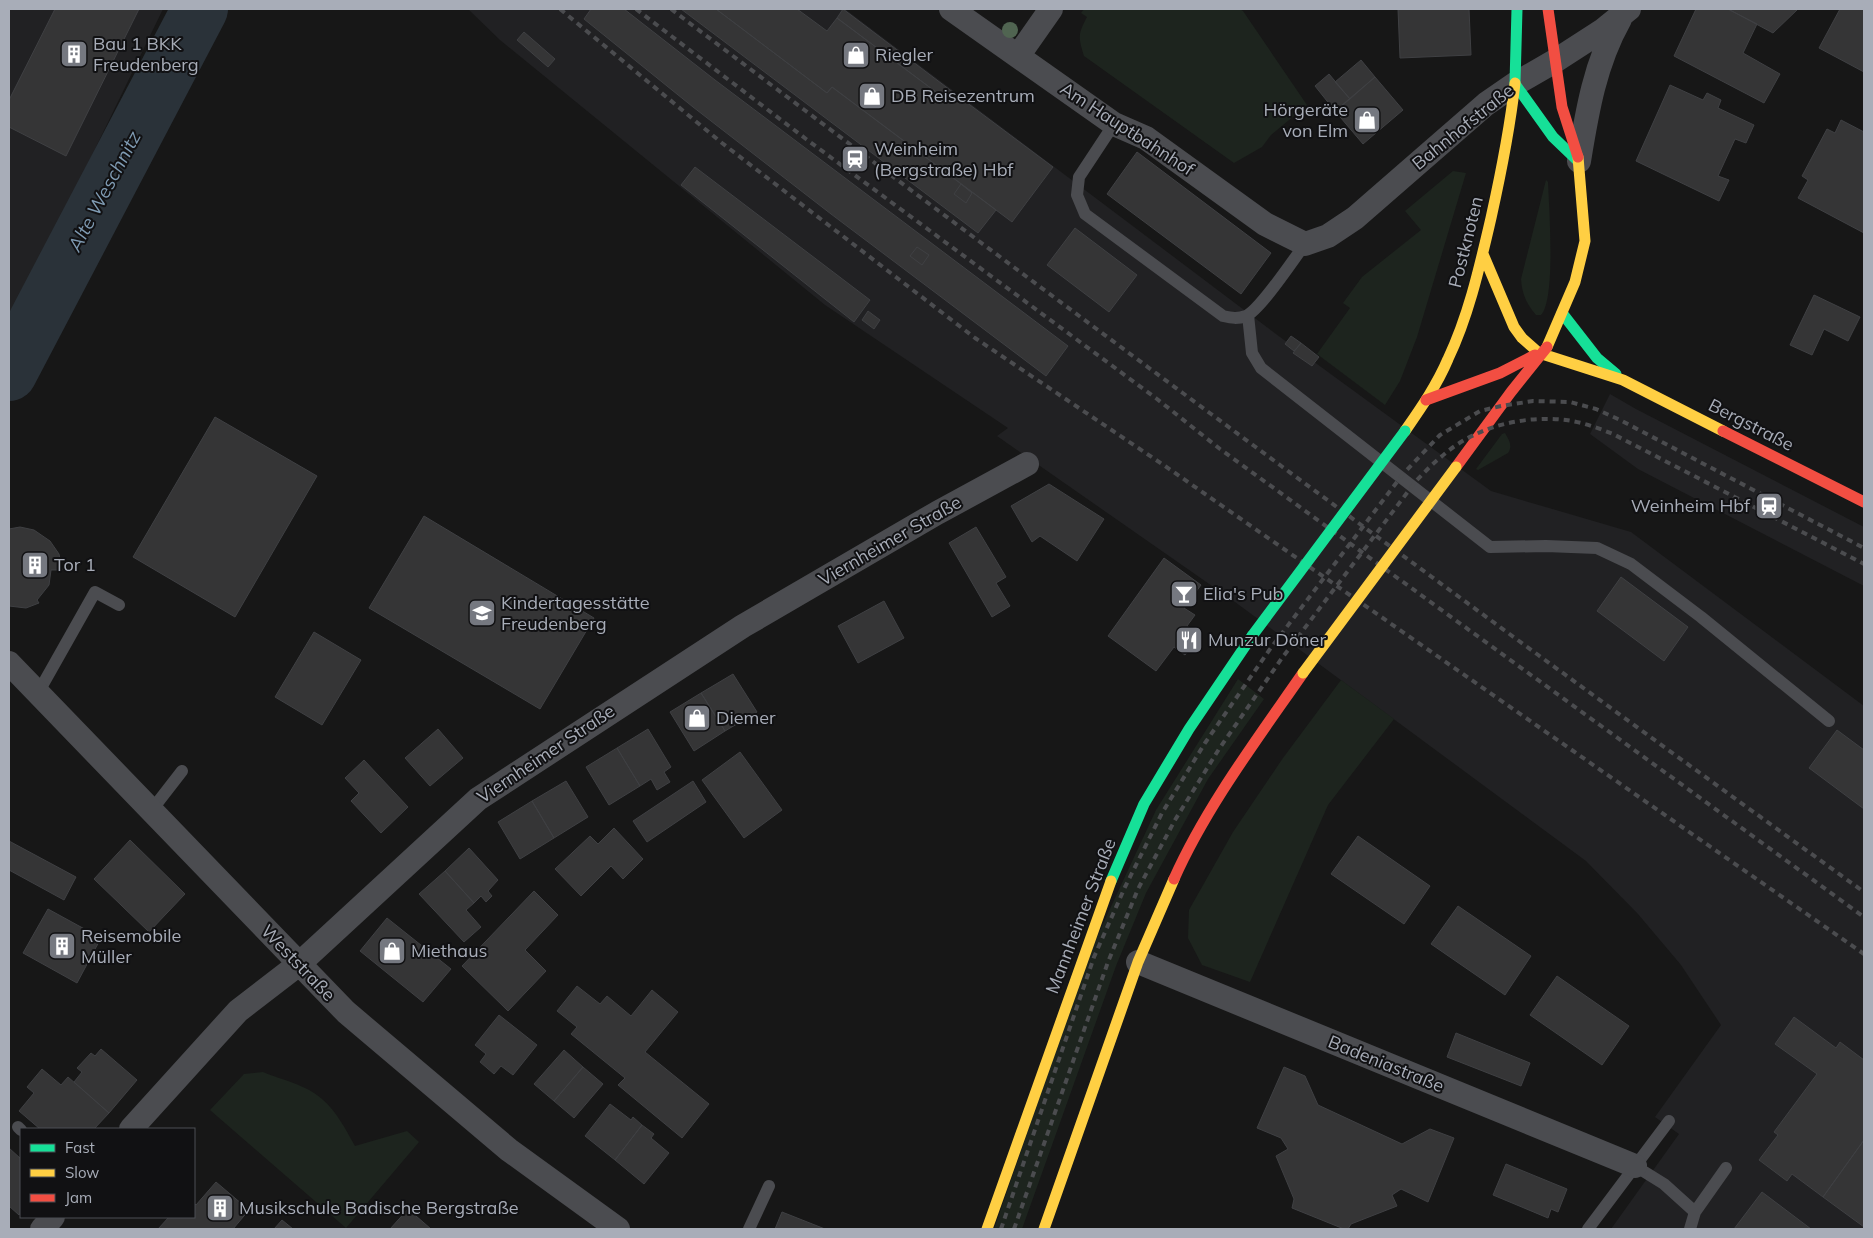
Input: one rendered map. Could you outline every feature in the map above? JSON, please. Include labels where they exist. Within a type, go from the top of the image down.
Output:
[{"type":"main road","points":[[1517,9],[1515,84],[1553,138],[1578,162]]},
{"type":"main road","points":[[1044,1229],[1138,962],[1182,862],[1234,772],[1302,673],[1550,342],[1575,282],[1584,241],[1578,162],[1562,107],[1548,9]]},
{"type":"main road","name":"Postknoten","points":[[1405,431],[1426,400],[1448,360],[1458,335],[1483,254],[1505,156],[1515,84]]},
{"type":"main road","points":[[1483,254],[1514,327],[1522,338],[1541,353],[1623,380]]},
{"type":"main road","points":[[1514,327],[1526,333],[1539,333],[1550,328],[1562,313]]},
{"type":"main road","points":[[1562,313],[1597,358],[1623,380]]},
{"type":"main road","points":[[1426,400],[1500,373],[1541,353]]},
{"type":"main road","name":"Bergstraße","points":[[1623,380],[1864,502]]},
{"type":"main road","name":"Mannheimer Straße","points":[[987,1229],[1108,890],[1144,804],[1189,729],[1252,636],[1405,431]]},
{"type":"street","name":"Am Hauptbahnhof","points":[[951,9],[1114,124],[1146,138],[1265,224],[1305,244]]},
{"type":"street","points":[[1018,56],[1051,9]]},
{"type":"street","name":"Bahnhofstraße","points":[[1305,244],[1328,236],[1355,218],[1486,104],[1603,30],[1626,11]]},
{"type":"street","name":"Bahnhofstraße","points":[[1578,162],[1588,104],[1606,47],[1626,11]]},
{"type":"street","name":"Viernheimer Straße","points":[[131,1128],[238,1012],[299,964],[478,799],[743,626],[937,513],[1027,464]]},
{"type":"street","name":"Weststraße","points":[[9,664],[346,1012],[509,1150],[618,1229]]},
{"type":"street","name":"Badeniastraße","points":[[1138,962],[1635,1166]]},
{"type":"street","points":[[42,1229],[52,1218]]},
{"type":"lane","points":[[1114,124],[1079,176],[1076,195],[1085,214],[1223,316],[1235,319],[1248,315],[1274,286],[1305,244]]},
{"type":"lane","points":[[1248,315],[1252,353],[1261,368],[1490,547],[1546,546],[1597,548],[1631,564],[1701,617],[1829,721]]},
{"type":"lane","points":[[38,693],[95,592],[119,605]]},
{"type":"lane","points":[[151,811],[182,771]]},
{"type":"lane","points":[[1588,1229],[1669,1121]]},
{"type":"lane","points":[[1635,1166],[1664,1184],[1694,1212]]},
{"type":"lane","points":[[1690,1229],[1694,1212],[1726,1168]]},
{"type":"lane","points":[[749,1229],[769,1186]]},
{"type":"shaded area","points":[[9,9],[163,9],[43,256],[9,314]]},
{"type":"shaded area","points":[[468,9],[845,9],[1280,337],[1491,491],[1631,532],[1864,706],[1864,1229],[1611,1229],[1679,1134],[1655,1117],[1721,1025],[1681,965],[1638,914],[1586,861],[1235,602],[997,436],[1008,428],[825,305],[500,40]]},
{"type":"shaded area","points":[[1084,9],[1240,9],[1307,105],[1271,135],[1262,147],[1234,163],[1084,56],[1080,36],[1087,17],[1081,13]]},
{"type":"shaded area","points":[[1453,171],[1466,173],[1417,337],[1400,381],[1385,405],[1317,354],[1350,308],[1343,303],[1362,277],[1421,230],[1405,211]]},
{"type":"shaded area","points":[[1546,180],[1548,182],[1549,211],[1549,291],[1546,306],[1541,315],[1536,315],[1525,298],[1521,279]]},
{"type":"shaded area","points":[[1610,394],[1864,527],[1864,586],[1638,469],[1590,434]]},
{"type":"shaded area","points":[[1505,433],[1510,445],[1508,453],[1478,470],[1476,469],[1502,434]]},
{"type":"shaded area","points":[[1238,679],[1264,699],[1208,779],[1146,893],[1116,966],[1022,1229],[994,1229],[1089,954],[1156,810]]},
{"type":"shaded area","points":[[1341,680],[1394,719],[1328,805],[1250,982],[1202,965],[1188,938],[1189,910],[1233,832],[1283,758]]},
{"type":"shaded area","points":[[263,1072],[302,1086],[316,1094],[337,1115],[355,1146],[407,1131],[419,1142],[346,1228],[210,1110],[244,1074]]},
{"type":"building","name":"Bau 1 BKK Freudenberg","points":[[55,9],[139,9],[66,156],[9,127],[9,100]]},
{"type":"building","points":[[591,9],[624,9],[715,80],[1068,346],[1046,376],[693,107],[584,19]]},
{"type":"building","points":[[681,9],[716,9],[827,93],[832,87],[996,210],[978,233]]},
{"type":"building","points":[[716,9],[797,9],[827,31],[837,18],[952,104],[958,96],[1053,167],[1012,222],[832,87],[827,93]]},
{"type":"building","points":[[843,9],[958,96],[952,104],[837,18]]},
{"type":"building","points":[[1398,9],[1469,9],[1471,55],[1400,58]]},
{"type":"building","points":[[1696,9],[1728,9],[1757,24],[1743,53],[1780,74],[1764,103],[1674,56]]},
{"type":"building","points":[[1728,9],[1798,9],[1773,33]]},
{"type":"building","points":[[1840,9],[1864,9],[1864,72],[1819,48]]},
{"type":"building","points":[[524,32],[555,59],[548,67],[517,40]]},
{"type":"building","points":[[1361,60],[1375,77],[1350,99],[1335,82]]},
{"type":"building","points":[[1329,74],[1350,99],[1335,111],[1315,86]]},
{"type":"building","points":[[1375,77],[1403,110],[1363,144],[1335,111]]},
{"type":"building","points":[[1670,85],[1703,100],[1707,93],[1721,100],[1718,108],[1754,125],[1746,143],[1735,139],[1718,176],[1729,180],[1719,201],[1636,161]]},
{"type":"building","points":[[1841,120],[1864,132],[1864,233],[1798,198],[1808,180],[1802,176],[1827,129],[1835,133]]},
{"type":"building","points":[[1137,152],[1271,253],[1241,294],[1107,194]]},
{"type":"building","points":[[695,167],[870,300],[854,322],[681,185]]},
{"type":"building","points":[[961,184],[972,193],[966,203],[954,194]]},
{"type":"building","points":[[1075,228],[1137,275],[1109,312],[1047,265]]},
{"type":"building","points":[[917,247],[929,255],[922,265],[910,256]]},
{"type":"building","points":[[1814,295],[1860,317],[1848,341],[1824,329],[1812,355],[1790,345]]},
{"type":"building","points":[[868,311],[880,320],[874,329],[862,320]]},
{"type":"building","points":[[1291,336],[1301,343],[1294,351],[1285,344]]},
{"type":"building","points":[[1301,343],[1319,357],[1312,366],[1293,353]]},
{"type":"building","points":[[215,417],[317,476],[235,617],[133,557]]},
{"type":"building","points":[[1049,484],[1104,519],[1077,561],[1040,536],[1032,542],[1011,506]]},
{"type":"building","name":"Kindertagesstätte Freudenberg","points":[[424,516],[594,618],[540,709],[369,608]]},
{"type":"building","name":"Tor 1","points":[[20,527],[34,530],[50,541],[59,554],[62,570],[51,570],[49,585],[37,600],[39,603],[26,608],[9,606],[9,529]]},
{"type":"building","points":[[976,527],[1006,577],[996,583],[1010,606],[992,617],[949,543]]},
{"type":"building","points":[[1164,558],[1201,585],[1184,608],[1195,615],[1187,626],[1200,635],[1185,655],[1174,647],[1156,671],[1108,636]]},
{"type":"building","points":[[1621,577],[1688,627],[1664,661],[1597,611]]},
{"type":"building","points":[[884,601],[904,638],[858,663],[838,626]]},
{"type":"building","points":[[314,632],[361,660],[322,725],[275,697]]},
{"type":"building","points":[[733,674],[757,712],[725,731],[701,693]]},
{"type":"building","points":[[701,693],[725,731],[694,751],[670,712]]},
{"type":"building","points":[[438,729],[463,758],[430,786],[405,758]]},
{"type":"building","points":[[648,729],[671,767],[664,772],[670,782],[657,790],[651,779],[640,786],[617,748]]},
{"type":"building","points":[[1837,730],[1864,750],[1864,809],[1809,768]]},
{"type":"building","points":[[617,748],[640,786],[609,805],[586,767]]},
{"type":"building","points":[[740,752],[782,810],[744,838],[702,780]]},
{"type":"building","points":[[364,760],[408,807],[381,833],[351,801],[359,793],[345,778]]},
{"type":"building","points":[[566,781],[588,817],[554,838],[532,801]]},
{"type":"building","points":[[693,781],[706,802],[647,842],[633,821]]},
{"type":"building","points":[[532,801],[554,838],[520,859],[498,822]]},
{"type":"building","points":[[614,828],[643,859],[623,879],[611,866],[581,896],[555,869],[590,836],[598,844]]},
{"type":"building","points":[[1358,836],[1430,886],[1404,924],[1331,874]]},
{"type":"building","points":[[130,840],[185,894],[149,932],[94,879]]},
{"type":"building","points":[[9,841],[76,877],[64,900],[9,870]]},
{"type":"building","points":[[469,848],[498,880],[488,891],[492,896],[486,902],[481,896],[474,903],[445,871]]},
{"type":"building","points":[[445,871],[474,903],[466,910],[481,927],[464,942],[419,894]]},
{"type":"building","points":[[534,891],[558,915],[525,950],[546,971],[508,1011],[462,966]]},
{"type":"building","points":[[1458,906],[1531,956],[1505,995],[1431,944]]},
{"type":"building","name":"Reisemobile Müller","points":[[48,909],[101,938],[77,983],[23,953]]},
{"type":"building","points":[[387,918],[451,969],[423,1002],[360,951]]},
{"type":"building","points":[[1557,976],[1629,1026],[1602,1065],[1530,1015]]},
{"type":"building","points":[[577,986],[600,1004],[607,996],[631,1016],[652,990],[678,1012],[645,1052],[709,1104],[682,1138],[618,1085],[625,1078],[571,1034],[577,1027],[557,1011]]},
{"type":"building","points":[[499,1015],[537,1045],[513,1075],[501,1066],[494,1074],[480,1062],[486,1054],[475,1045]]},
{"type":"building","points":[[1794,1017],[1836,1048],[1840,1042],[1864,1060],[1864,1140],[1823,1197],[1792,1174],[1787,1181],[1759,1160],[1778,1135],[1774,1132],[1817,1074],[1775,1044]]},
{"type":"building","points":[[1456,1033],[1530,1063],[1521,1086],[1447,1057]]},
{"type":"building","points":[[101,1049],[137,1080],[109,1113],[74,1082],[82,1072],[77,1068],[91,1053],[95,1056]]},
{"type":"building","points":[[564,1050],[583,1067],[554,1101],[534,1084]]},
{"type":"building","points":[[583,1067],[603,1084],[574,1118],[554,1101]]},
{"type":"building","points":[[1284,1067],[1305,1076],[1318,1105],[1402,1144],[1430,1129],[1454,1138],[1428,1202],[1401,1189],[1392,1195],[1397,1206],[1351,1224],[1348,1229],[1292,1208],[1294,1199],[1276,1156],[1288,1149],[1281,1138],[1257,1128]]},
{"type":"building","points":[[42,1069],[61,1085],[68,1077],[109,1113],[95,1128],[39,1128],[19,1111],[34,1093],[27,1087]]},
{"type":"building","points":[[610,1104],[631,1120],[633,1117],[642,1125],[615,1160],[585,1136]]},
{"type":"building","points":[[642,1125],[654,1134],[651,1138],[669,1153],[644,1184],[615,1160]]},
{"type":"building","points":[[1864,1140],[1864,1227],[1823,1197]]},
{"type":"building","points":[[9,1148],[20,1158],[19,1215],[9,1206]]},
{"type":"building","points":[[1506,1164],[1567,1189],[1558,1212],[1551,1209],[1548,1218],[1493,1195]]},
{"type":"building","name":"Musikschule Badische Bergstraße","points":[[216,1182],[249,1210],[233,1229],[158,1229],[168,1218],[195,1218],[196,1205]]},
{"type":"building","points":[[1762,1192],[1811,1229],[1734,1229]]},
{"type":"building","points":[[408,1209],[431,1229],[390,1229]]},
{"type":"building","points":[[782,1212],[825,1229],[775,1229]]},
{"type":"building","name":"Musikschule Badische Bergstraße","points":[[282,1220],[293,1229],[274,1229]]},
{"type":"waterway","name":"Alte Weschnitz","points":[[9,373],[200,9]]},
{"type":"railway","points":[[560,9],[722,143],[975,338],[1165,466],[1864,954]]},
{"type":"railway","points":[[636,9],[806,139],[1157,399],[1220,449],[1864,917]]},
{"type":"railway","points":[[671,9],[1265,454],[1864,892]]},
{"type":"railway","points":[[1001,1229],[1094,957],[1125,887],[1162,813],[1205,743],[1270,649],[1403,474],[1440,435],[1480,411],[1533,401],[1570,402],[1596,409],[1620,420],[1864,548]]},
{"type":"railway","points":[[1014,1229],[1108,962],[1138,889],[1175,820],[1219,749],[1282,658],[1416,481],[1454,447],[1468,438],[1499,425],[1533,419],[1566,420],[1596,427],[1613,434],[1864,564]]},
{"type":"traffic: fast","points":[[1515,83],[1517,9]]},
{"type":"traffic: fast","points":[[1515,84],[1553,137],[1577,160]]},
{"type":"traffic: fast","points":[[1562,313],[1597,358],[1616,374]]},
{"type":"traffic: fast","points":[[1252,636],[1405,431]]},
{"type":"traffic: fast","points":[[1111,881],[1144,804],[1189,729],[1252,636]]},
{"type":"traffic: slow","points":[[1405,431],[1444,369],[1468,307],[1483,254],[1498,184],[1508,134],[1515,83]]},
{"type":"traffic: slow","points":[[1547,347],[1575,282],[1585,241],[1578,157]]},
{"type":"traffic: slow","points":[[1483,254],[1514,327],[1522,338],[1539,353],[1623,380],[1723,431]]},
{"type":"traffic: slow","points":[[1303,673],[1456,467]]},
{"type":"traffic: slow","points":[[1044,1229],[1138,962],[1174,879]]},
{"type":"traffic: slow","points":[[987,1229],[1111,881]]},
{"type":"traffic: jam","points":[[1548,9],[1562,107],[1578,157]]},
{"type":"traffic: jam","points":[[1456,467],[1547,347]]},
{"type":"traffic: jam","points":[[1426,400],[1500,373],[1535,355]]},
{"type":"traffic: jam","points":[[1723,431],[1864,502]]},
{"type":"traffic: jam","points":[[1174,879],[1217,799],[1303,673]]},
{"type":"place","name":"Bau 1 BKK Freudenberg","points":[[74,54]]},
{"type":"place","name":"Riegler","points":[[856,55]]},
{"type":"place","name":"DB Reisezentrum","points":[[872,96]]},
{"type":"place","name":"Hörgeräte von Elm","points":[[1367,120]]},
{"type":"place","name":"Weinheim (Bergstraße) Hbf","points":[[855,159]]},
{"type":"place","name":"Weinheim Hbf","points":[[1769,506]]},
{"type":"place","name":"Tor 1","points":[[35,565]]},
{"type":"place","name":"Elia's Pub","points":[[1184,594]]},
{"type":"place","name":"Kindertagesstätte Freudenberg","points":[[482,613]]},
{"type":"place","name":"Munzur Döner","points":[[1189,640]]},
{"type":"place","name":"Diemer","points":[[697,718]]},
{"type":"place","name":"Reisemobile Müller","points":[[62,946]]},
{"type":"place","name":"Miethaus","points":[[392,951]]},
{"type":"place","name":"Musikschule Badische Bergstraße","points":[[220,1208]]}]
